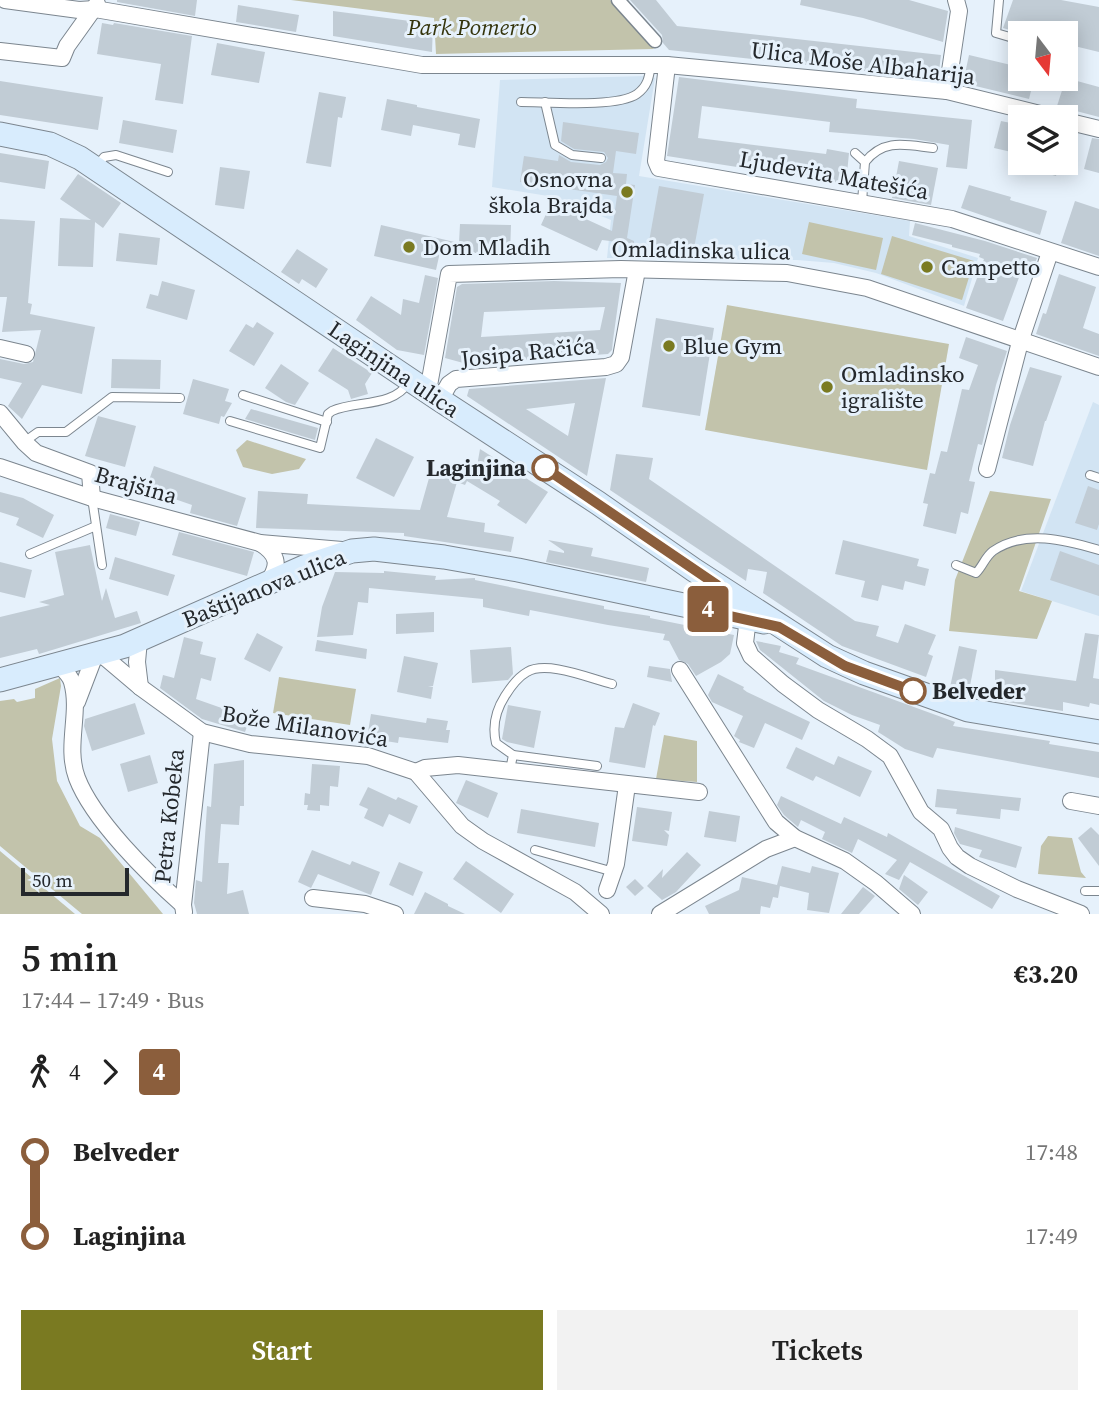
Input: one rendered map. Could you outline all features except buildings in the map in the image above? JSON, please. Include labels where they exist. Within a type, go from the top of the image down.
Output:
[{"type":"main road","name":"Laginjina ulica","points":[[0,134],[67,150],[587,495],[717,585],[748,612],[845,666],[976,712],[1099,732]]},
{"type":"main road","name":"Baštijanova ulica","points":[[0,680],[98,655],[139,640],[304,567],[352,551],[374,549],[444,557],[518,570],[698,609],[748,612]]},
{"type":"main road","points":[[698,609],[713,608],[720,601],[721,593],[717,585]]},
{"type":"street","name":"Ulica Moše Albaharija","points":[[5,0],[79,10],[97,5],[422,65],[659,65],[947,91],[1008,106]]},
{"type":"street","points":[[618,0],[655,41]]},
{"type":"street","points":[[947,91],[959,11],[957,0]]},
{"type":"street","points":[[0,51],[62,58],[67,46],[97,5]]},
{"type":"street","name":"Ljudevita Matešića","points":[[659,65],[656,161],[659,168],[952,219],[1099,267]]},
{"type":"street","points":[[1078,124],[1099,129]]},
{"type":"street","points":[[987,469],[1020,342],[1050,252]]},
{"type":"street","name":"Josipa Račića","points":[[426,390],[449,384],[456,379],[606,367],[616,363],[621,357],[637,270]]},
{"type":"street","name":"Omladinska ulica","points":[[426,390],[449,274],[637,270],[773,271],[806,275],[867,288],[1099,367]]},
{"type":"street","points":[[0,348],[26,354]]},
{"type":"street","points":[[0,413],[36,453],[90,473],[92,498]]},
{"type":"street","name":"Brajšina","points":[[0,467],[92,498],[260,543],[352,551]]},
{"type":"street","points":[[260,543],[272,551],[276,558],[274,575],[267,583]]},
{"type":"street","points":[[748,612],[746,643],[751,656],[818,710],[890,756],[921,812],[941,829],[957,857],[1017,889],[1081,914]]},
{"type":"street","points":[[139,640],[137,662],[140,687]]},
{"type":"street","points":[[74,709],[98,655],[202,732]]},
{"type":"street","points":[[59,665],[71,680],[74,709]]},
{"type":"street","points":[[680,670],[776,822],[795,838],[845,861],[912,914]]},
{"type":"street","name":"Petra Kobeka","points":[[74,709],[72,758],[77,778],[100,817],[184,910]]},
{"type":"street","name":"Petra Kobeka","points":[[184,910],[202,732]]},
{"type":"street","name":"Bože Milanovića","points":[[202,732],[250,744],[368,756],[416,772]]},
{"type":"street","points":[[601,914],[575,892],[483,841],[462,826],[416,772],[425,768],[511,763],[627,785],[699,792]]},
{"type":"street","points":[[607,890],[614,872],[627,785]]},
{"type":"street","points":[[1071,802],[1099,806]]},
{"type":"street","points":[[660,914],[766,849],[795,838]]},
{"type":"street","points":[[313,898],[365,904],[395,914]]},
{"type":"lane","points":[[999,0],[996,33],[1008,36]]},
{"type":"lane","points":[[521,102],[611,102],[631,97],[649,81],[659,65]]},
{"type":"lane","points":[[545,102],[555,145],[572,155],[601,158]]},
{"type":"lane","points":[[862,202],[865,162],[882,147],[902,145],[933,148]]},
{"type":"lane","points":[[855,153],[865,162]]},
{"type":"lane","points":[[95,168],[103,158],[116,155],[168,172]]},
{"type":"lane","points":[[230,421],[320,448],[328,414],[332,411],[384,400],[405,387],[426,390]]},
{"type":"lane","points":[[243,395],[327,422]]},
{"type":"lane","points":[[24,442],[38,432],[66,432],[112,397],[180,398]]},
{"type":"lane","points":[[92,498],[102,565]]},
{"type":"lane","points":[[30,554],[96,526]]},
{"type":"lane","points":[[956,565],[976,573],[993,551],[1004,545],[1039,537],[1099,550]]},
{"type":"lane","points":[[597,766],[511,763],[496,743],[494,726],[497,711],[504,698],[526,672],[554,668],[612,684]]},
{"type":"lane","points":[[535,850],[614,872]]},
{"type":"lane","points":[[1085,891],[1099,891]]},
{"type":"shaded area","name":"Osnovna škola Brajda","points":[[646,76],[655,78],[639,176],[910,221],[909,236],[978,258],[964,306],[876,273],[834,263],[797,260],[607,258],[611,220],[554,197],[492,187],[500,80]]},
{"type":"shaded area","points":[[1093,402],[1099,405],[1099,616],[1021,591]]},
{"type":"green space","name":"Park Pomerio","points":[[291,0],[610,0],[654,49],[436,54],[434,18]]},
{"type":"green space","name":"Campetto","points":[[809,222],[883,238],[876,270],[802,254]]},
{"type":"green space","name":"Campetto","points":[[892,236],[974,261],[962,300],[881,274]]},
{"type":"green space","name":"Omladinsko igralište","points":[[727,305],[949,344],[927,470],[705,430]]},
{"type":"green space","points":[[247,440],[306,459],[299,469],[272,474],[243,467],[236,450]]},
{"type":"green space","points":[[990,491],[1051,499],[1019,591],[1052,601],[1037,639],[949,631],[955,580]]},
{"type":"green space","points":[[279,677],[356,689],[350,725],[273,713]]},
{"type":"green space","points":[[60,678],[52,739],[57,781],[80,826],[100,838],[163,914],[82,914],[0,846],[0,701],[14,699],[17,702],[35,698],[35,689]]},
{"type":"green space","points":[[664,735],[697,741],[697,782],[656,779]]},
{"type":"green space","points":[[1048,836],[1072,838],[1081,872],[1086,878],[1038,874],[1041,846]]},
{"type":"green space","points":[[0,851],[75,914],[0,914]]},
{"type":"bus line","name":"4","points":[[545,468],[717,585],[721,593],[720,601],[713,608],[698,609],[779,627],[845,666],[913,691]]},
{"type":"place","name":"Osnovna škola Brajda","points":[[627,192]]},
{"type":"place","name":"Dom Mladih","points":[[409,247]]},
{"type":"place","name":"Campetto","points":[[927,267]]},
{"type":"place","name":"Blue Gym","points":[[669,346]]},
{"type":"place","name":"Omladinsko igralište","points":[[827,387]]},
{"type":"place","name":"Laginjina","points":[[545,468]]},
{"type":"place","name":"Belveder","points":[[913,691]]}]
